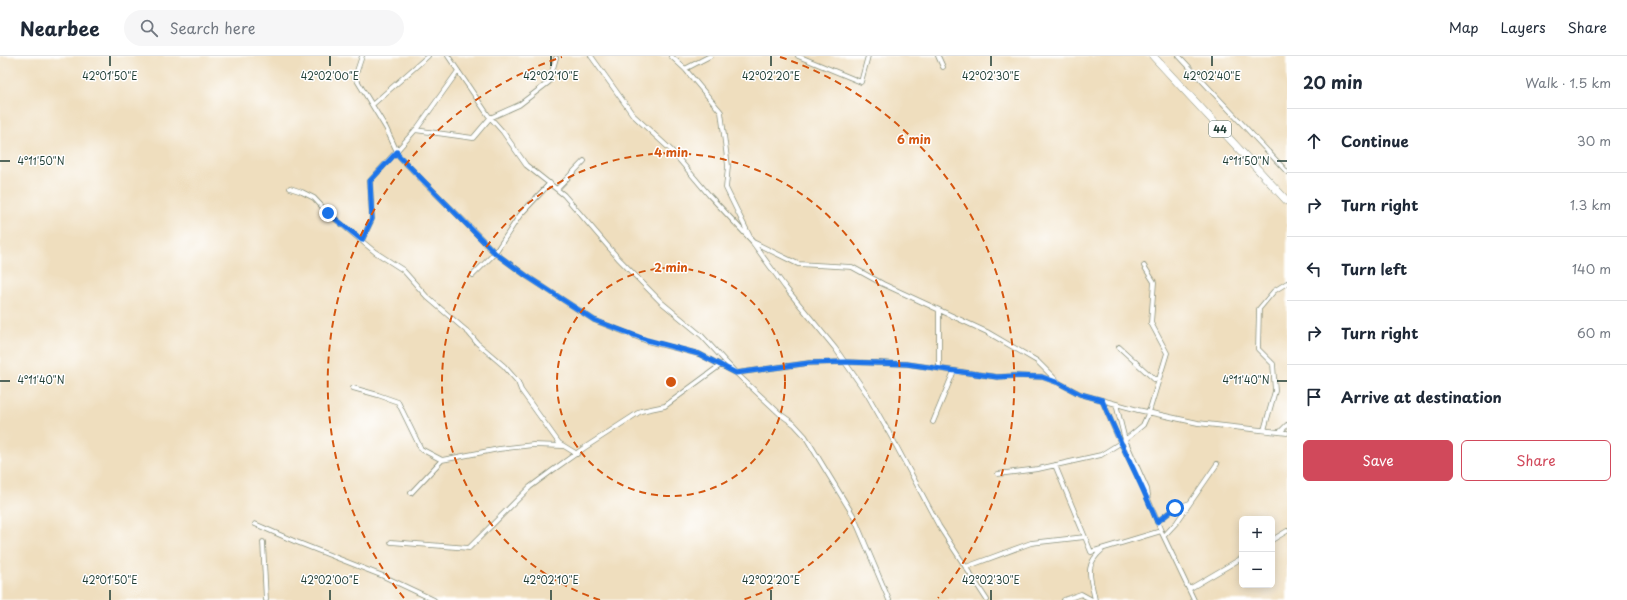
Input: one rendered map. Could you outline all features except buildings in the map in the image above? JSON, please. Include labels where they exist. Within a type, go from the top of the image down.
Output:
[{"type":"main road","name":"44","points":[[1153,56],[1287,201]]},
{"type":"street","points":[[362,56],[355,76],[386,128],[399,156],[495,253],[528,277],[594,320],[647,340],[699,354],[736,373],[809,363],[845,362],[907,364],[997,377],[1042,377],[1059,383],[1080,394],[1149,412],[1198,423],[1287,433]]},
{"type":"street","points":[[372,105],[428,56]]},
{"type":"street","points":[[448,56],[490,118],[503,132],[526,165],[564,195],[618,258],[660,302],[702,336],[736,373],[780,414],[794,424],[805,436],[852,515],[889,600]]},
{"type":"street","points":[[591,56],[633,115],[671,150],[753,242],[785,287],[835,348],[867,394],[939,526],[987,600]]},
{"type":"street","points":[[671,56],[685,69],[721,112],[728,166],[726,188],[753,242],[798,264],[852,267],[883,284],[987,332],[1030,356],[1037,360],[1059,383]]},
{"type":"street","points":[[685,69],[710,56]]},
{"type":"street","points":[[798,56],[861,82],[868,56]]},
{"type":"street","points":[[938,56],[943,66]]},
{"type":"street","name":"44","points":[[1179,56],[1287,172]]},
{"type":"street","points":[[415,130],[473,138],[490,118],[519,105],[549,82],[556,58]]},
{"type":"street","points":[[362,240],[372,219],[370,181],[415,130],[458,71]]},
{"type":"street","points":[[557,189],[584,161]]},
{"type":"street","points":[[473,275],[495,253],[520,215],[550,184]]},
{"type":"street","points":[[290,188],[314,198],[328,213],[375,252],[403,270],[427,297],[470,333],[477,343],[504,366],[518,382],[521,390],[559,443],[577,454]]},
{"type":"street","points":[[998,474],[1038,469],[1101,455],[1142,425],[1149,412],[1167,353],[1151,323],[1154,282],[1144,266]]},
{"type":"street","points":[[1264,430],[1275,391],[1273,364],[1258,349],[1259,309],[1274,291],[1287,283]]},
{"type":"street","points":[[939,310],[939,369]]},
{"type":"street","points":[[1119,347],[1154,379],[1158,379]]},
{"type":"street","points":[[391,542],[469,548],[530,487],[584,448],[642,411],[665,406],[726,361]]},
{"type":"street","points":[[933,422],[954,371]]},
{"type":"street","points":[[353,388],[398,402],[421,449],[442,460]]},
{"type":"street","points":[[1102,400],[1194,600]]},
{"type":"street","points":[[1116,404],[1122,441]]},
{"type":"street","points":[[1280,432],[1287,425]]},
{"type":"street","points":[[411,493],[442,460],[499,449],[533,445],[564,446]]},
{"type":"street","points":[[1164,536],[1177,522],[1218,464]]},
{"type":"street","points":[[1055,465],[1091,552],[1161,531]]},
{"type":"street","points":[[1157,522],[1175,508],[1190,503]]},
{"type":"street","points":[[255,524],[383,576],[434,600]]},
{"type":"street","points":[[1275,538],[1287,530]]},
{"type":"street","points":[[966,568],[1031,544],[1085,537]]},
{"type":"street","points":[[263,542],[266,600]]},
{"type":"street","points":[[1095,600],[1089,569],[1093,557],[1104,548]]},
{"type":"street","points":[[1189,590],[1239,560]]},
{"type":"street","points":[[1064,600],[1081,594],[1092,600]]},
{"type":"route","points":[[328,213],[362,240],[372,219],[370,181],[397,152],[423,181],[495,253],[528,277],[594,320],[647,340],[699,354],[736,373],[809,363],[845,362],[907,364],[997,377],[1042,377],[1059,383],[1080,394],[1102,400],[1117,435],[1144,489],[1157,522],[1175,508]]}]
